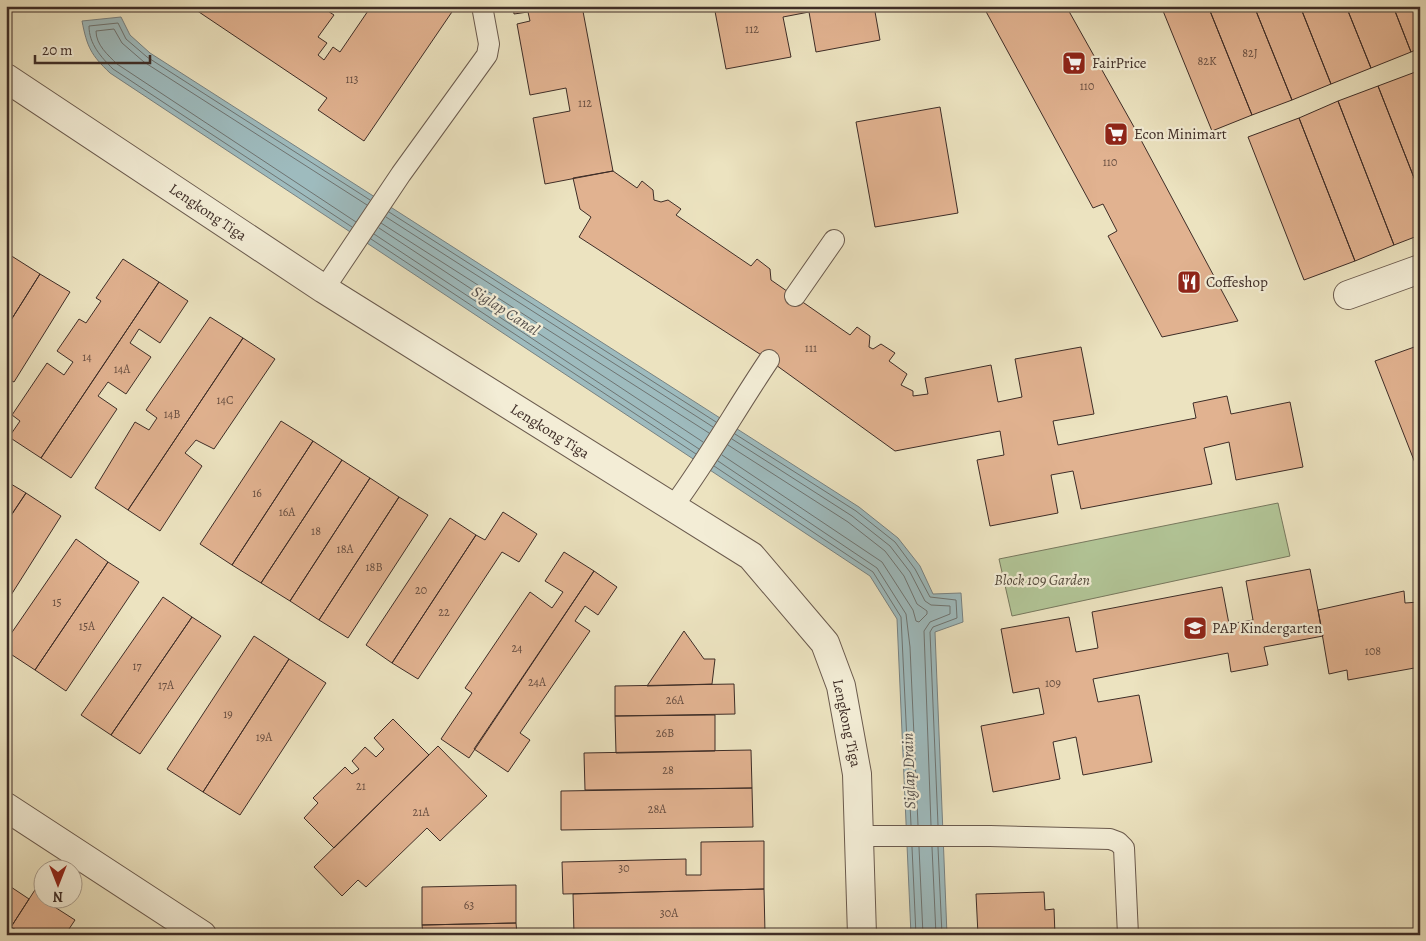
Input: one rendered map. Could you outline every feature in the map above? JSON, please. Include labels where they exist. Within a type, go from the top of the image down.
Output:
[{"type":"street","name":"Lengkong Tiga","points":[[6,78],[324,289],[751,556],[825,644],[841,686],[852,738],[857,774],[862,935]]},
{"type":"street","points":[[1348,295],[1420,269]]},
{"type":"street","points":[[6,807],[202,935]]},
{"type":"lane","points":[[324,289],[395,183],[487,55],[489,44],[482,6]]},
{"type":"lane","points":[[795,296],[834,240]]},
{"type":"lane","points":[[672,508],[696,475],[769,360]]},
{"type":"lane","points":[[858,836],[1110,839],[1118,842],[1124,848],[1128,935]]},
{"type":"green space","name":"Block 109 Garden","points":[[1278,503],[1290,556],[1012,616],[999,559]]},
{"type":"water","points":[[121,17],[130,35],[150,53],[859,507],[898,538],[920,566],[933,594],[961,593],[963,622],[935,632],[947,935],[911,935],[897,619],[870,576],[110,73],[98,61],[91,50],[82,21]]},
{"type":"building","points":[[194,6],[320,6],[334,15],[318,37],[327,43],[318,55],[324,60],[333,47],[340,52],[370,8],[366,6],[456,6],[364,141],[318,110],[327,98],[193,8]]},
{"type":"building","points":[[513,6],[582,6],[613,171],[545,184],[533,118],[570,111],[566,88],[530,95],[517,24],[530,21],[528,12],[514,14]]},
{"type":"building","points":[[714,6],[874,6],[880,40],[816,52],[809,12],[783,17],[791,57],[726,69]]},
{"type":"building","points":[[983,6],[1066,6],[1134,127],[1238,321],[1162,337],[1108,236],[1117,231],[1103,204],[1093,208]]},
{"type":"building","points":[[1161,6],[1208,6],[1252,115],[1212,131]]},
{"type":"building","points":[[1208,6],[1254,6],[1292,100],[1252,115]]},
{"type":"building","points":[[1254,6],[1300,6],[1331,84],[1292,100]]},
{"type":"building","points":[[1300,6],[1346,6],[1371,68],[1331,84]]},
{"type":"building","points":[[1346,6],[1393,6],[1411,52],[1371,68]]},
{"type":"building","points":[[1393,6],[1420,6],[1420,48],[1411,52]]},
{"type":"building","points":[[1418,71],[1420,75],[1420,193],[1378,86]]},
{"type":"building","points":[[1378,86],[1420,193],[1420,235],[1394,245],[1338,101]]},
{"type":"building","points":[[1338,101],[1394,245],[1355,261],[1299,118]]},
{"type":"building","points":[[940,107],[958,213],[875,227],[856,122]]},
{"type":"building","points":[[1299,118],[1355,261],[1304,280],[1248,137]]},
{"type":"building","points":[[613,171],[637,188],[642,181],[653,190],[654,200],[661,202],[668,200],[681,209],[676,215],[751,266],[757,259],[770,269],[771,280],[850,335],[857,327],[870,336],[869,347],[873,349],[881,344],[895,353],[889,361],[907,374],[901,385],[913,391],[913,396],[928,394],[925,378],[991,365],[998,402],[1022,397],[1015,359],[1081,347],[1094,414],[1053,421],[1058,445],[1196,418],[1193,403],[1227,396],[1231,414],[1290,402],[1303,467],[1236,480],[1229,442],[1204,448],[1212,484],[1081,509],[1073,471],[1051,475],[1058,513],[990,526],[977,460],[1004,455],[1000,431],[895,451],[769,360],[579,237],[591,217],[580,209],[573,178]]},
{"type":"building","points":[[10,255],[40,274],[6,328],[6,262]]},
{"type":"building","points":[[123,259],[159,282],[41,458],[9,437],[20,421],[12,415],[47,363],[64,375],[73,362],[57,351],[79,319],[86,323],[101,301],[96,298]]},
{"type":"building","points":[[40,274],[70,292],[14,382],[6,378],[6,328]]},
{"type":"building","points":[[159,282],[188,301],[160,343],[139,329],[130,343],[151,357],[126,394],[108,382],[98,396],[117,409],[71,478],[41,458]]},
{"type":"building","points":[[210,317],[243,338],[128,510],[95,488],[135,422],[149,430],[157,418],[146,410]]},
{"type":"building","points":[[243,338],[275,359],[214,449],[196,440],[185,453],[202,466],[160,531],[128,510]]},
{"type":"building","points":[[1420,345],[1420,467],[1417,468],[1375,361]]},
{"type":"building","points":[[281,421],[313,441],[232,565],[200,544]]},
{"type":"building","points":[[313,441],[342,460],[261,583],[232,565]]},
{"type":"building","points":[[342,460],[370,478],[290,601],[261,583]]},
{"type":"building","points":[[370,478],[399,497],[319,620],[290,601]]},
{"type":"building","points":[[6,481],[26,493],[6,523]]},
{"type":"building","points":[[26,493],[61,516],[6,603],[6,523]]},
{"type":"building","points":[[399,497],[428,515],[348,638],[319,620]]},
{"type":"building","points":[[503,512],[537,534],[519,562],[502,552],[418,679],[392,663],[476,535],[485,540]]},
{"type":"building","points":[[450,518],[476,535],[392,663],[366,645]]},
{"type":"building","points":[[76,539],[108,562],[35,670],[6,651],[6,641]]},
{"type":"building","points":[[564,552],[594,571],[469,758],[441,739],[472,693],[465,688],[530,592],[552,608],[563,592],[545,581]]},
{"type":"building","points":[[108,562],[139,582],[66,691],[35,670]]},
{"type":"building","points":[[1310,569],[1323,636],[1264,647],[1268,665],[1231,672],[1228,653],[1093,679],[1098,702],[1139,695],[1152,762],[1083,775],[1076,737],[1053,742],[1060,779],[993,792],[981,726],[1044,714],[1039,688],[1013,693],[1001,629],[1069,617],[1076,652],[1098,648],[1092,612],[1222,587],[1229,624],[1253,620],[1246,581]]},
{"type":"building","points":[[594,571],[617,587],[598,615],[585,606],[575,621],[590,631],[520,733],[530,740],[508,772],[474,749]]},
{"type":"building","points":[[1404,591],[1405,603],[1420,602],[1420,667],[1348,680],[1347,670],[1329,674],[1318,610]]},
{"type":"building","points":[[163,597],[192,617],[111,735],[81,715]]},
{"type":"building","points":[[192,617],[221,636],[140,754],[111,735]]},
{"type":"building","points":[[684,631],[704,659],[715,659],[712,684],[647,686]]},
{"type":"building","points":[[254,636],[289,659],[203,792],[167,769]]},
{"type":"building","points":[[289,659],[326,683],[240,815],[203,792]]},
{"type":"building","points":[[734,684],[735,714],[615,716],[615,686]]},
{"type":"building","points":[[715,715],[715,751],[616,753],[615,716]]},
{"type":"building","points":[[393,719],[429,755],[334,848],[304,818],[318,803],[313,798],[345,767],[352,774],[359,769],[352,761],[365,747],[376,757],[384,749],[374,738]]},
{"type":"building","points":[[438,746],[487,796],[440,841],[427,828],[366,887],[358,880],[342,896],[314,867]]},
{"type":"building","points":[[751,750],[752,788],[585,790],[584,753]]},
{"type":"building","points":[[752,788],[753,827],[561,830],[561,791]]},
{"type":"building","points":[[764,841],[764,889],[563,894],[562,862],[686,859],[686,875],[701,875],[701,842]]},
{"type":"building","points":[[516,885],[516,923],[422,925],[422,887]]},
{"type":"building","points":[[11,887],[29,899],[11,927],[21,933],[20,935],[6,935],[6,895]]},
{"type":"building","points":[[764,889],[765,933],[574,935],[573,894]]},
{"type":"building","points":[[1044,892],[1045,910],[1054,909],[1055,935],[978,935],[976,894]]},
{"type":"building","points":[[32,894],[32,908],[56,908],[75,920],[65,935],[20,935],[21,933],[11,927]]},
{"type":"building","points":[[516,923],[517,935],[423,935],[422,925]]},
{"type":"place","name":"FairPrice","points":[[1074,63]]},
{"type":"place","name":"Econ Minimart","points":[[1116,134]]},
{"type":"place","name":"Coffeshop","points":[[1189,282]]},
{"type":"place","name":"PAP Kindergarten","points":[[1195,628]]},
{"type":"water label","name":"Siglap Canal","points":[[506,310]]},
{"type":"water label","name":"Siglap Drain","points":[[908,771]]}]
